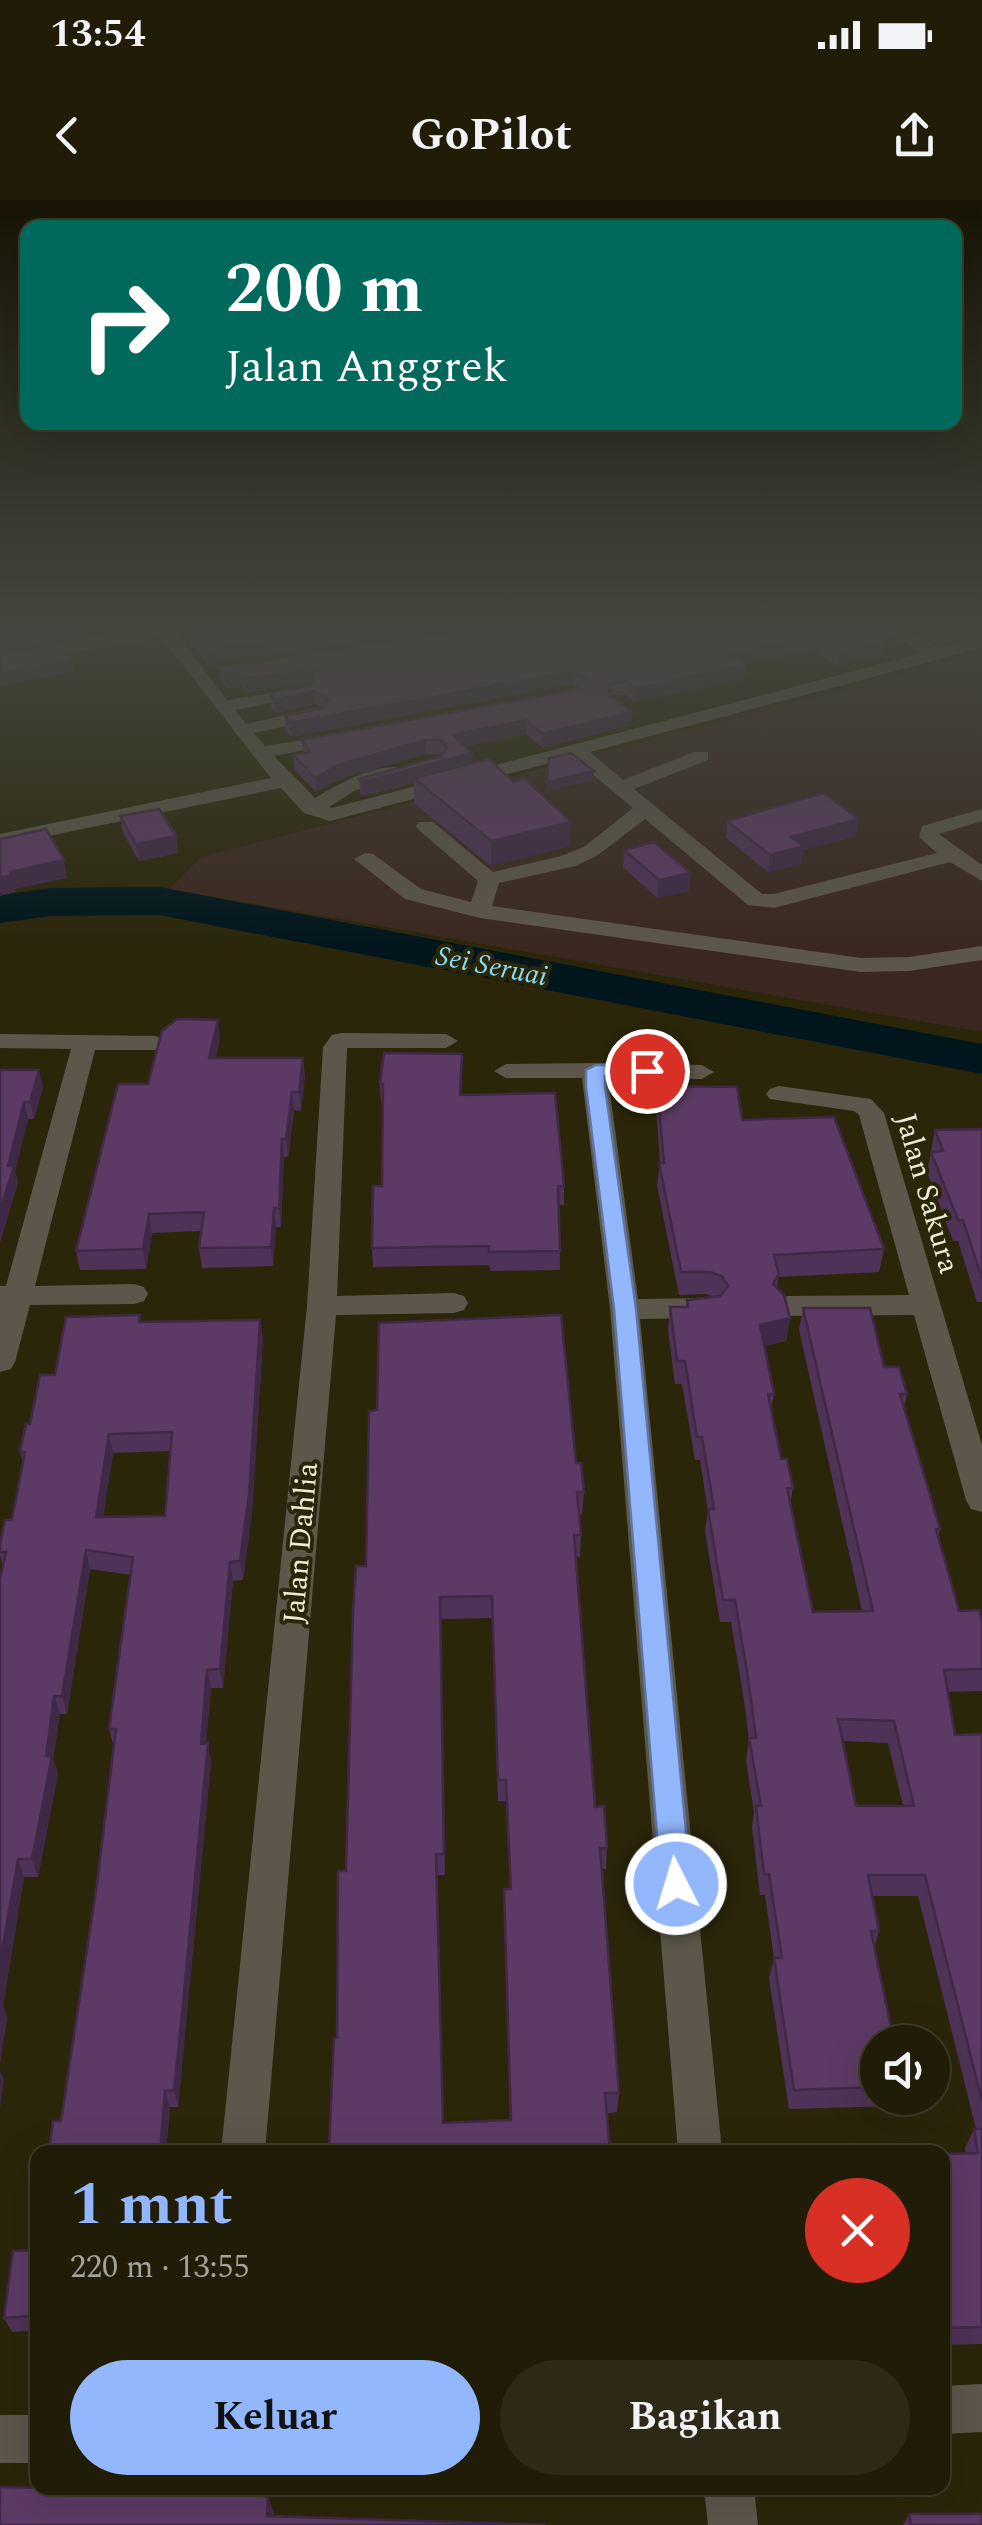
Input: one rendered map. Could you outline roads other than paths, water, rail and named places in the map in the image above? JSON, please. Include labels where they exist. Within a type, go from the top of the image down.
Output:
[{"type":"street","points":[[246,734],[284,781],[316,812],[344,814],[642,734]]},
{"type":"street","points":[[261,752],[358,734]]},
{"type":"street","points":[[576,751],[749,896],[763,902],[954,854]]},
{"type":"street","points":[[619,788],[701,756]]},
{"type":"street","points":[[316,812],[347,787],[416,766]]},
{"type":"street","points":[[0,840],[284,781]]},
{"type":"street","points":[[488,878],[568,861],[591,851],[645,809]]},
{"type":"street","points":[[982,815],[929,830],[929,837],[982,875]]},
{"type":"street","points":[[426,826],[488,878]]},
{"type":"street","points":[[365,859],[414,894],[480,912],[861,965],[909,964],[982,953]]},
{"type":"street","points":[[480,912],[488,878]]},
{"type":"street","name":"Jalan Dahlia","points":[[243,2145],[322,1306],[336,1044],[341,1040],[446,1042]]},
{"type":"street","points":[[0,1041],[156,1043]]},
{"type":"street","points":[[0,1362],[8,1296],[85,1042]]},
{"type":"street","points":[[596,1070],[625,1309],[699,2145]]},
{"type":"street","points":[[506,1071],[702,1072]]},
{"type":"street","name":"Jalan Sakura","points":[[779,1094],[868,1106],[982,1500]]},
{"type":"street","points":[[8,1296],[134,1294]]},
{"type":"street","points":[[322,1306],[454,1303]]},
{"type":"street","points":[[788,1306],[927,1305]]},
{"type":"street","points":[[625,1309],[706,1308]]},
{"type":"street","points":[[950,2410],[982,2408]]},
{"type":"street","points":[[0,2439],[30,2439]]},
{"type":"street","points":[[731,2495],[733,2525]]},
{"type":"waterway","name":"Sei Seruai","points":[[0,909],[51,902],[159,901],[982,1059]]}]
